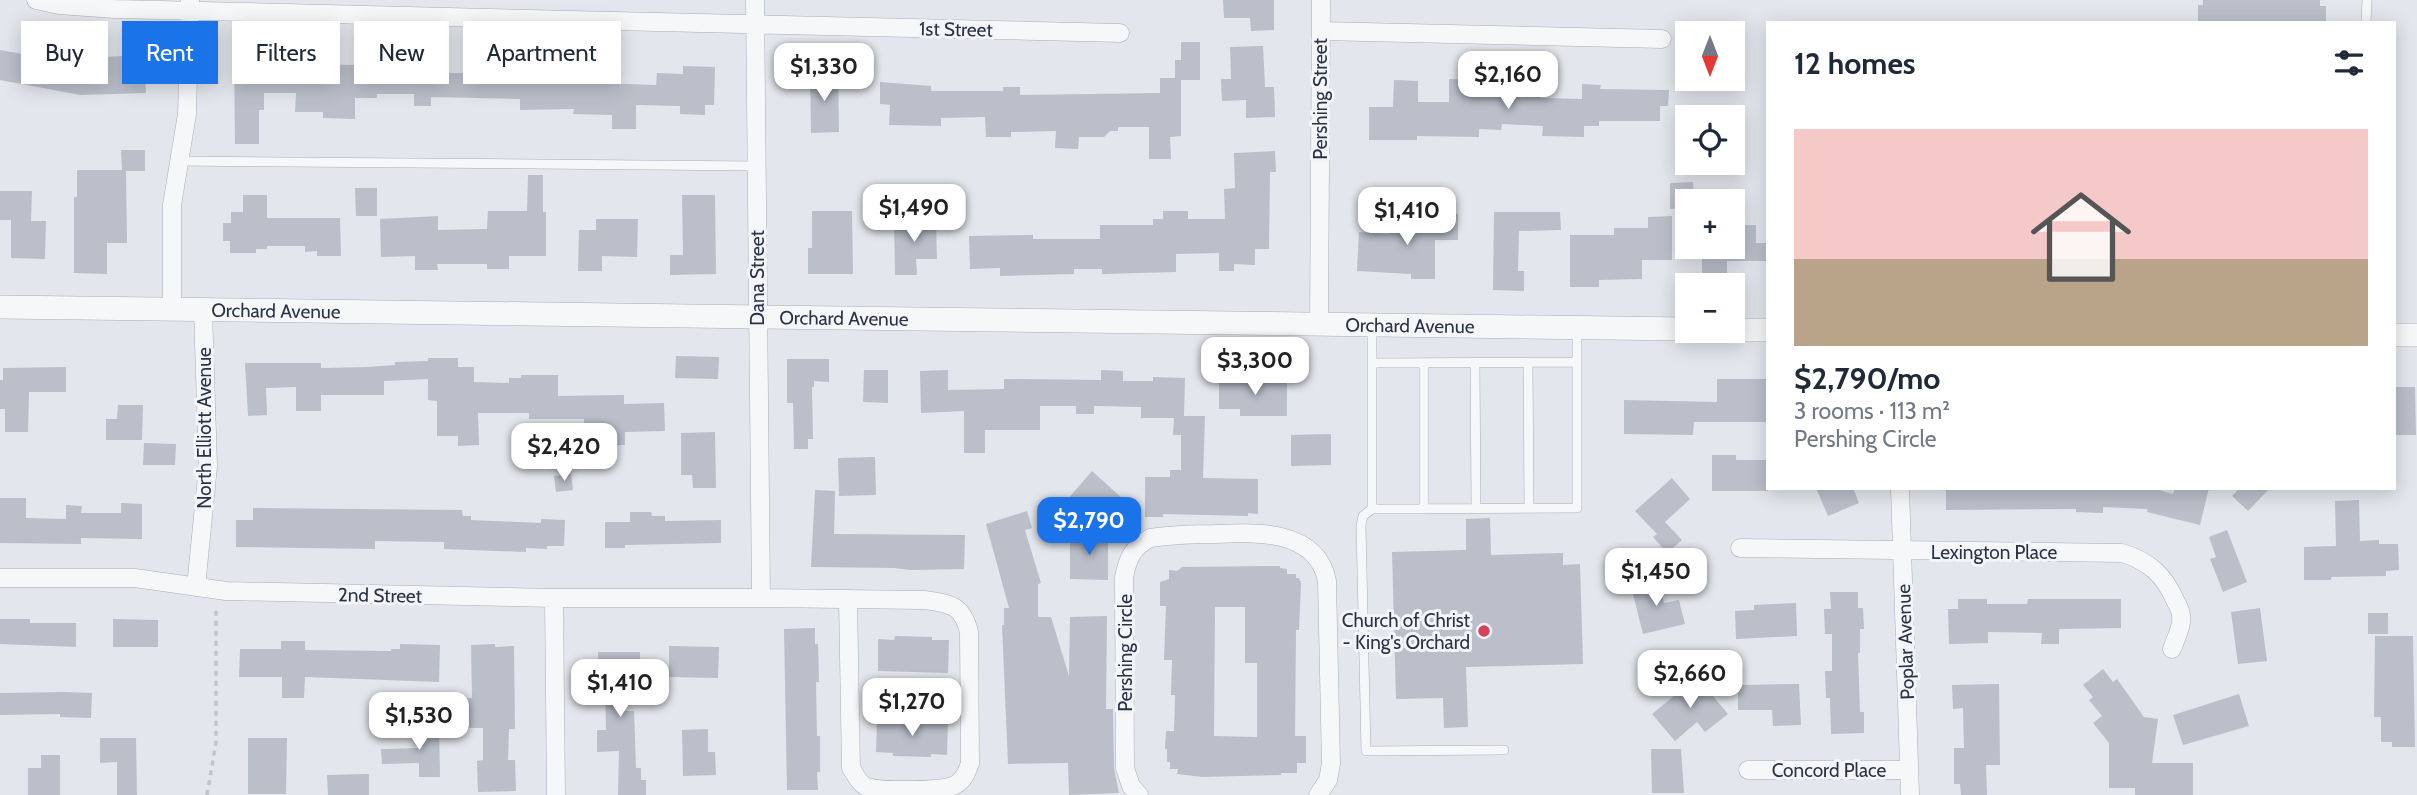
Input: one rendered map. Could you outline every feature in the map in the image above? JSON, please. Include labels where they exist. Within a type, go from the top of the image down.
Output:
[{"type":"street","name":"1st Street","points":[[36,0],[59,5],[115,9],[190,6],[1120,33]]},
{"type":"street","name":"Dana Street","points":[[755,0],[761,597]]},
{"type":"street","name":"Pershing Street","points":[[1320,324],[1321,0]]},
{"type":"street","points":[[172,310],[172,205],[188,101],[190,6]]},
{"type":"street","points":[[1321,31],[1662,39]]},
{"type":"street","name":"Orchard Avenue","points":[[0,307],[1675,329]]},
{"type":"street","name":"North Elliott Avenue","points":[[196,587],[208,466],[203,311]]},
{"type":"street","points":[[1745,330],[1766,330]]},
{"type":"street","points":[[2396,335],[2417,335]]},
{"type":"street","name":"Poplar Avenue","points":[[1899,490],[1910,795]]},
{"type":"street","name":"Pershing Circle","points":[[1139,795],[1130,786],[1125,768],[1124,577],[1127,559],[1137,545],[1150,538],[1169,535],[1267,533],[1301,545],[1310,551],[1324,569],[1327,581],[1331,751],[1328,790]]},
{"type":"street","name":"Lexington Place","points":[[1740,548],[2123,553],[2154,567],[2167,581],[2181,612],[2181,624],[2172,649]]},
{"type":"street","name":"2nd Street","points":[[0,578],[135,578],[216,590],[554,598],[761,597],[848,599],[936,602],[948,604],[958,609],[965,617],[969,632],[970,763],[966,775],[957,784],[947,788],[879,789],[865,786],[857,779],[851,768],[848,599]]},
{"type":"street","points":[[554,598],[556,795]]},
{"type":"street","name":"Concord Place","points":[[1748,770],[1909,770]]},
{"type":"lane","points":[[2366,21],[2367,0]]},
{"type":"lane","points":[[179,161],[756,166]]},
{"type":"lane","points":[[1371,325],[1372,509]]},
{"type":"lane","points":[[1504,750],[1366,751],[1361,525],[1363,516],[1372,509],[1577,508],[1577,328]]},
{"type":"lane","points":[[1371,363],[1577,362]]},
{"type":"lane","points":[[1423,363],[1424,509]]},
{"type":"lane","points":[[1475,363],[1476,508]]},
{"type":"lane","points":[[1528,363],[1529,508]]},
{"type":"path","points":[[207,795],[216,742],[216,590]]},
{"type":"building","points":[[1223,0],[1274,0],[1274,30],[1251,31],[1250,18],[1224,18]]},
{"type":"building","points":[[2203,0],[2320,0],[2320,6],[2326,6],[2326,21],[2198,21],[2198,5],[2203,5]]},
{"type":"building","points":[[1181,42],[1200,42],[1200,80],[1181,80],[1181,136],[1170,137],[1171,159],[1149,159],[1149,127],[1118,127],[1118,131],[1110,131],[1104,137],[1079,137],[1078,149],[1055,148],[1056,131],[1011,132],[1011,137],[986,137],[985,117],[941,118],[941,126],[889,125],[890,105],[880,104],[880,82],[931,86],[931,91],[1003,91],[1003,87],[1020,87],[1020,95],[1160,93],[1160,78],[1175,78],[1175,60],[1181,60]]},
{"type":"building","points":[[1263,46],[1265,87],[1274,87],[1275,117],[1246,118],[1246,100],[1222,101],[1221,79],[1231,79],[1230,47]]},
{"type":"building","points":[[0,50],[21,54],[21,84],[0,80]]},
{"type":"building","points":[[122,56],[122,84],[146,84],[146,93],[80,95],[21,84],[108,84],[108,57]]},
{"type":"building","points":[[340,65],[354,65],[354,84],[449,84],[449,73],[463,73],[463,84],[656,85],[657,73],[683,74],[683,66],[715,67],[714,105],[705,105],[705,115],[680,114],[680,106],[636,105],[636,129],[612,129],[612,115],[573,114],[574,109],[520,110],[520,99],[431,97],[431,106],[414,106],[414,94],[377,94],[377,98],[355,98],[355,119],[323,118],[323,112],[295,112],[296,93],[264,93],[264,110],[259,110],[259,144],[235,144],[234,84],[340,84]]},
{"type":"building","points":[[810,73],[838,73],[839,132],[811,133]]},
{"type":"building","points":[[1449,79],[1480,80],[1480,87],[1540,89],[1540,98],[1582,99],[1582,84],[1601,85],[1600,89],[1669,90],[1668,106],[1660,106],[1660,121],[1599,121],[1599,126],[1584,126],[1584,137],[1542,136],[1543,126],[1502,124],[1501,130],[1479,129],[1479,137],[1417,136],[1417,140],[1369,140],[1369,107],[1393,107],[1394,80],[1418,81],[1418,102],[1449,102]]},
{"type":"building","points":[[121,150],[145,150],[145,171],[126,171],[127,243],[107,243],[107,274],[74,273],[74,197],[77,197],[77,170],[122,170]]},
{"type":"building","points":[[1275,151],[1276,172],[1270,172],[1269,249],[1255,249],[1255,265],[1234,264],[1234,271],[1219,271],[1219,253],[1176,254],[1176,272],[1102,274],[1102,269],[1074,269],[1074,274],[1000,276],[1000,268],[970,269],[969,236],[1033,235],[1033,239],[1100,239],[1100,225],[1153,225],[1153,219],[1163,219],[1163,211],[1188,211],[1188,219],[1225,219],[1224,189],[1235,188],[1234,153]]},
{"type":"building","points":[[528,175],[543,175],[546,256],[509,256],[509,269],[487,269],[487,264],[437,264],[438,270],[415,270],[415,256],[381,257],[380,219],[438,216],[438,230],[487,229],[488,211],[527,211]]},
{"type":"building","points":[[1693,182],[1693,189],[1675,189],[1675,209],[1670,209],[1670,183]]},
{"type":"building","points":[[355,188],[377,188],[377,216],[356,216]]},
{"type":"building","points":[[0,191],[32,191],[31,221],[46,221],[45,259],[11,258],[11,220],[0,220]]},
{"type":"building","points":[[243,195],[267,195],[267,218],[340,218],[341,256],[317,256],[317,251],[305,252],[305,246],[267,246],[267,249],[256,249],[256,253],[230,253],[230,241],[223,241],[223,223],[231,223],[231,212],[243,212]]},
{"type":"building","points":[[682,195],[715,195],[716,274],[670,275],[670,255],[683,255]]},
{"type":"building","points":[[812,211],[852,211],[853,274],[808,274],[808,248],[812,248]]},
{"type":"building","points":[[1494,212],[1560,212],[1561,230],[1519,231],[1518,271],[1524,271],[1524,291],[1493,290]]},
{"type":"building","points":[[1420,214],[1458,214],[1458,240],[1435,240],[1435,279],[1411,279],[1411,274],[1357,271],[1359,232],[1389,234],[1389,224],[1420,226]]},
{"type":"building","points":[[1672,216],[1672,260],[1642,260],[1642,279],[1599,280],[1599,287],[1570,287],[1570,235],[1614,235],[1614,228],[1648,228],[1648,217]]},
{"type":"building","points":[[596,219],[638,219],[637,257],[602,256],[602,271],[578,271],[579,230],[596,230]]},
{"type":"building","points":[[894,220],[936,220],[937,259],[916,259],[917,275],[895,275]]},
{"type":"building","points":[[1745,225],[1756,225],[1756,243],[1766,243],[1766,261],[1727,261],[1727,273],[1702,273],[1702,259],[1745,259]]},
{"type":"building","points":[[676,356],[719,357],[718,379],[675,378]]},
{"type":"building","points":[[428,358],[458,358],[458,367],[474,367],[474,382],[509,383],[509,378],[521,378],[521,375],[558,375],[558,396],[624,395],[624,404],[664,403],[665,431],[625,432],[625,445],[607,445],[607,433],[584,434],[584,419],[529,419],[529,413],[478,413],[479,445],[458,446],[458,436],[437,436],[437,401],[428,400],[428,379],[384,381],[384,395],[321,395],[321,411],[296,411],[296,387],[266,388],[267,415],[248,416],[245,363],[321,363],[321,368],[368,367],[395,365],[395,362],[428,361]]},
{"type":"building","points":[[787,359],[829,359],[829,382],[814,381],[812,387],[813,439],[808,439],[808,449],[794,449],[793,403],[787,403]]},
{"type":"building","points":[[66,367],[66,392],[29,392],[28,432],[5,432],[5,409],[0,409],[0,380],[3,380],[3,368]]},
{"type":"building","points":[[864,370],[888,370],[888,403],[863,402]]},
{"type":"building","points":[[948,370],[948,390],[1004,389],[1004,379],[1101,380],[1101,370],[1123,371],[1123,381],[1153,381],[1153,377],[1185,378],[1184,416],[1205,416],[1203,478],[1258,479],[1258,514],[1163,514],[1163,517],[1145,517],[1145,477],[1170,477],[1170,470],[1181,470],[1181,435],[1173,435],[1174,418],[1141,418],[1141,407],[1094,406],[1094,414],[1076,414],[1076,406],[1040,406],[1040,430],[985,430],[985,453],[964,453],[964,411],[921,413],[920,371]]},
{"type":"building","points":[[1287,379],[1287,416],[1240,416],[1240,409],[1219,409],[1219,380]]},
{"type":"building","points":[[1717,379],[1766,379],[1766,422],[1694,422],[1693,435],[1624,434],[1624,400],[1717,402]]},
{"type":"building","points":[[2396,387],[2415,387],[2416,435],[2396,435]]},
{"type":"building","points":[[118,405],[143,405],[142,440],[106,440],[106,419],[117,419]]},
{"type":"building","points":[[715,432],[716,488],[693,488],[692,475],[681,475],[681,433]]},
{"type":"building","points":[[1331,434],[1331,465],[1291,466],[1291,435]]},
{"type":"building","points":[[144,443],[176,444],[175,465],[143,465]]},
{"type":"building","points":[[1712,455],[1736,455],[1736,460],[1766,460],[1768,491],[1712,491]]},
{"type":"building","points":[[875,457],[876,495],[839,496],[838,458]]},
{"type":"building","points":[[1092,471],[1122,498],[1097,527],[1067,500]]},
{"type":"building","points":[[571,474],[573,490],[556,492],[554,476]]},
{"type":"building","points":[[1672,478],[1690,499],[1665,522],[1682,540],[1667,553],[1653,537],[1657,534],[1635,511]]},
{"type":"building","points":[[815,490],[835,491],[834,534],[965,535],[964,569],[811,567]]},
{"type":"building","points":[[1817,490],[1854,490],[1859,503],[1828,516]]},
{"type":"building","points":[[1946,490],[2159,490],[2173,494],[2174,490],[2209,490],[2200,525],[2147,512],[2148,509],[2103,507],[2103,513],[2076,512],[2076,509],[1946,510]]},
{"type":"building","points":[[2238,490],[2268,490],[2248,511],[2232,496]]},
{"type":"building","points":[[0,498],[26,498],[26,518],[66,519],[66,505],[82,506],[81,513],[121,513],[121,503],[142,504],[142,539],[81,538],[81,544],[0,543]]},
{"type":"building","points":[[2359,500],[2360,541],[2379,540],[2379,544],[2398,544],[2399,570],[2386,571],[2386,576],[2304,580],[2304,547],[2336,546],[2335,501]]},
{"type":"building","points":[[253,508],[462,510],[463,516],[471,516],[471,520],[541,523],[541,519],[565,520],[564,546],[547,546],[547,549],[526,548],[526,552],[444,549],[444,542],[375,541],[375,549],[236,547],[236,520],[253,520]]},
{"type":"building","points":[[1027,511],[1032,528],[1025,530],[1041,583],[1038,584],[1038,617],[1051,617],[1069,676],[1070,617],[1107,616],[1106,709],[1113,709],[1114,768],[1119,793],[1069,795],[1068,763],[1008,764],[1002,625],[1004,608],[1009,608],[986,524]]},
{"type":"building","points":[[630,512],[651,512],[652,516],[665,516],[665,521],[721,520],[721,543],[625,545],[625,548],[605,548],[605,522],[630,522]]},
{"type":"building","points":[[1490,518],[1491,555],[1563,553],[1563,565],[1580,564],[1583,664],[1466,667],[1468,727],[1444,728],[1443,698],[1396,699],[1392,552],[1466,550],[1466,519]]},
{"type":"building","points":[[2227,530],[2247,582],[2223,592],[2210,559],[2216,557],[2209,537]]},
{"type":"building","points":[[1070,535],[1108,535],[1108,580],[1070,579]]},
{"type":"building","points":[[1280,566],[1287,569],[1287,574],[1296,574],[1296,578],[1299,578],[1301,583],[1299,630],[1296,630],[1295,736],[1306,736],[1306,763],[1297,763],[1297,773],[1202,777],[1177,774],[1178,769],[1170,769],[1165,749],[1166,731],[1174,731],[1175,695],[1171,695],[1172,660],[1164,660],[1166,606],[1160,606],[1160,582],[1169,579],[1169,570],[1177,571],[1182,567]],"holes":[[[1215,607],[1245,607],[1245,663],[1257,663],[1257,737],[1214,736]]]},
{"type":"building","points":[[1658,579],[1664,603],[1679,600],[1685,624],[1643,634],[1631,586]]},
{"type":"building","points":[[1830,592],[1858,592],[1858,608],[1863,608],[1864,629],[1860,629],[1858,653],[1860,712],[1864,712],[1864,733],[1831,734],[1830,698],[1826,698],[1825,671],[1832,671],[1832,634],[1825,634],[1824,609],[1831,609]]},
{"type":"building","points":[[1958,599],[1987,599],[1987,604],[2027,604],[2028,599],[2121,599],[2121,628],[2059,629],[2059,644],[2041,644],[2042,633],[1988,632],[1988,643],[1949,644],[1948,609],[1958,609]]},
{"type":"building","points":[[1796,603],[1797,636],[1736,639],[1735,611],[1754,610],[1754,605]]},
{"type":"building","points":[[2260,608],[2267,661],[2238,664],[2231,612]]},
{"type":"building","points":[[2368,613],[2388,613],[2388,634],[2368,634]]},
{"type":"building","points":[[0,619],[30,619],[30,623],[76,623],[76,647],[0,644]]},
{"type":"building","points":[[113,619],[158,620],[158,647],[113,647]]},
{"type":"building","points":[[815,628],[819,682],[816,682],[817,736],[820,736],[818,790],[787,790],[784,629]]},
{"type":"building","points":[[895,636],[949,640],[948,673],[878,671],[878,639],[894,640]]},
{"type":"building","points":[[2375,636],[2413,636],[2415,747],[2392,747],[2392,742],[2381,742],[2381,717],[2374,717]]},
{"type":"building","points":[[281,641],[305,641],[305,650],[391,651],[400,649],[400,644],[440,645],[439,682],[305,677],[304,698],[282,698],[282,677],[239,677],[240,649],[281,649]]},
{"type":"building","points":[[495,644],[495,647],[514,646],[515,729],[509,729],[508,760],[515,760],[516,791],[478,792],[477,761],[483,760],[483,728],[467,728],[467,698],[472,698],[471,645]]},
{"type":"building","points":[[669,646],[719,647],[718,678],[669,677]]},
{"type":"building","points":[[598,652],[640,652],[640,678],[622,678],[622,711],[634,711],[636,768],[641,768],[641,780],[646,780],[646,795],[618,795],[619,751],[597,752],[597,730],[606,730],[605,685],[598,685]]},
{"type":"building","points":[[2103,669],[2113,682],[2117,679],[2144,717],[2158,719],[2152,763],[2193,763],[2193,795],[2135,795],[2135,788],[2109,788],[2109,743],[2093,723],[2102,716],[2089,700],[2093,697],[2083,685]]},
{"type":"building","points":[[1697,677],[1728,714],[1705,732],[1697,722],[1675,741],[1652,714]]},
{"type":"building","points":[[1799,684],[1801,725],[1773,726],[1772,710],[1738,710],[1738,685]]},
{"type":"building","points":[[1999,684],[2000,765],[1986,765],[1987,795],[1961,795],[1960,784],[1954,784],[1954,748],[1964,748],[1963,708],[1953,709],[1952,685]]},
{"type":"building","points":[[0,693],[92,693],[91,718],[60,717],[60,714],[0,715]]},
{"type":"building","points":[[2239,694],[2249,726],[2183,745],[2173,715]]},
{"type":"building","points":[[877,720],[948,722],[947,755],[893,756],[893,753],[876,752]]},
{"type":"building","points":[[439,723],[440,777],[419,777],[419,763],[382,764],[381,749],[418,748],[418,724]]},
{"type":"building","points":[[708,729],[708,752],[715,752],[716,775],[683,776],[682,730]]},
{"type":"building","points":[[100,738],[136,738],[137,795],[117,795],[117,762],[100,763]]},
{"type":"building","points":[[248,738],[287,738],[286,794],[248,794]]},
{"type":"building","points":[[1651,749],[1681,749],[1684,793],[1652,793]]},
{"type":"building","points":[[41,755],[60,755],[60,795],[28,795],[28,768],[41,768]]},
{"type":"building","points":[[369,774],[369,795],[328,795],[327,775]]},
{"type":"place","name":"Church of Christ - King's Orchard","points":[[1484,631]]}]
